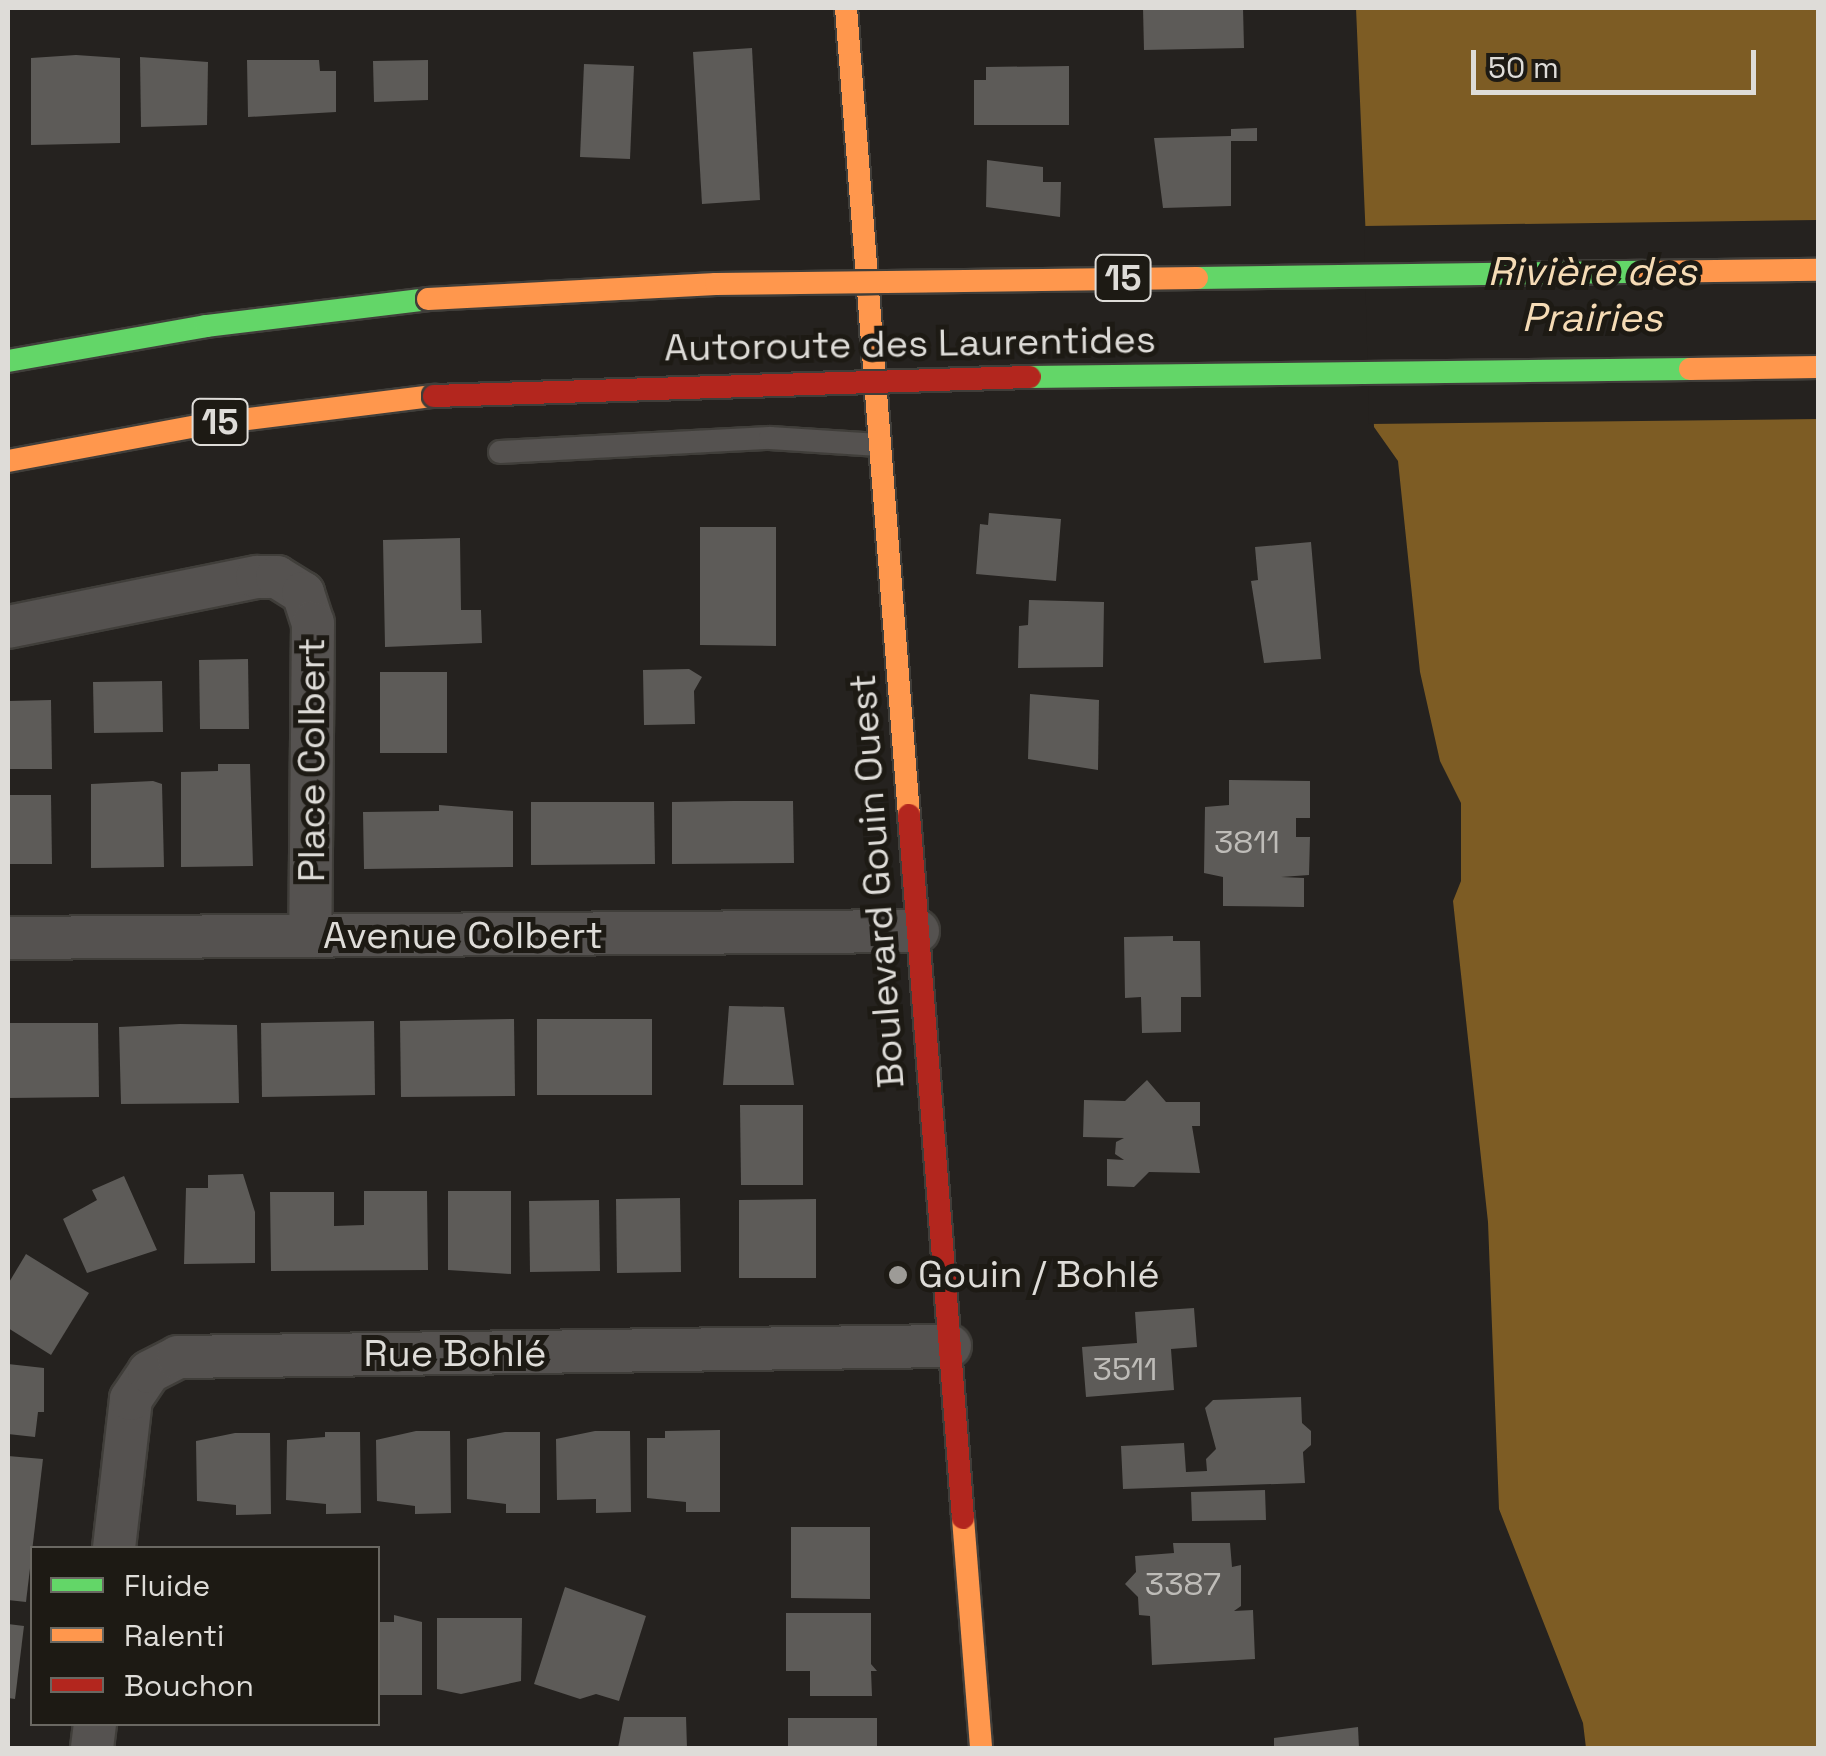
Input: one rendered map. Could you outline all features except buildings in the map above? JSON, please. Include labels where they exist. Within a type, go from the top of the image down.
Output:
[{"type":"main road","name":"Boulevard Gouin Ouest","points":[[846,8],[982,1748]]},
{"type":"main road","name":"Autoroute des Laurentides","points":[[8,361],[206,326],[428,300],[716,284],[1818,270]]},
{"type":"main road","name":"Autoroute des Laurentides","points":[[8,461],[240,419],[434,396],[787,380],[1818,367]]},
{"type":"street","name":"Place Colbert","points":[[8,626],[257,576],[278,577],[303,594],[313,623],[310,936]]},
{"type":"street","name":"Avenue Colbert","points":[[8,938],[918,931]]},
{"type":"street","name":"Rue Bohlé","points":[[114,1546],[131,1398],[149,1372],[178,1357],[950,1346]]},
{"type":"lane","points":[[500,452],[770,438],[879,445]]},
{"type":"water","name":"Rivière des Prairies","points":[[1356,8],[1818,8],[1818,1748],[1586,1748],[1583,1723],[1499,1509],[1488,1222],[1453,901],[1461,881],[1461,803],[1440,761],[1420,672],[1398,461],[1374,427]]},
{"type":"pier","points":[[1818,220],[1818,419],[1369,424],[1364,226]]},
{"type":"traffic: fast","points":[[1197,278],[1643,272]]},
{"type":"traffic: fast","points":[[8,361],[206,326],[428,299]]},
{"type":"traffic: fast","points":[[1030,377],[1690,369]]},
{"type":"traffic: slow","points":[[846,8],[909,815]]},
{"type":"traffic: slow","points":[[1643,272],[1818,270]]},
{"type":"traffic: slow","points":[[428,299],[716,284],[1197,278]]},
{"type":"traffic: slow","points":[[1690,369],[1818,367]]},
{"type":"traffic: slow","points":[[8,461],[208,424],[434,396]]},
{"type":"traffic: slow","points":[[963,1518],[981,1748]]},
{"type":"traffic: jam","points":[[434,396],[1030,377]]},
{"type":"traffic: jam","points":[[909,815],[963,1518]]},
{"type":"place","name":"Gouin / Bohlé","points":[[898,1275]]}]
